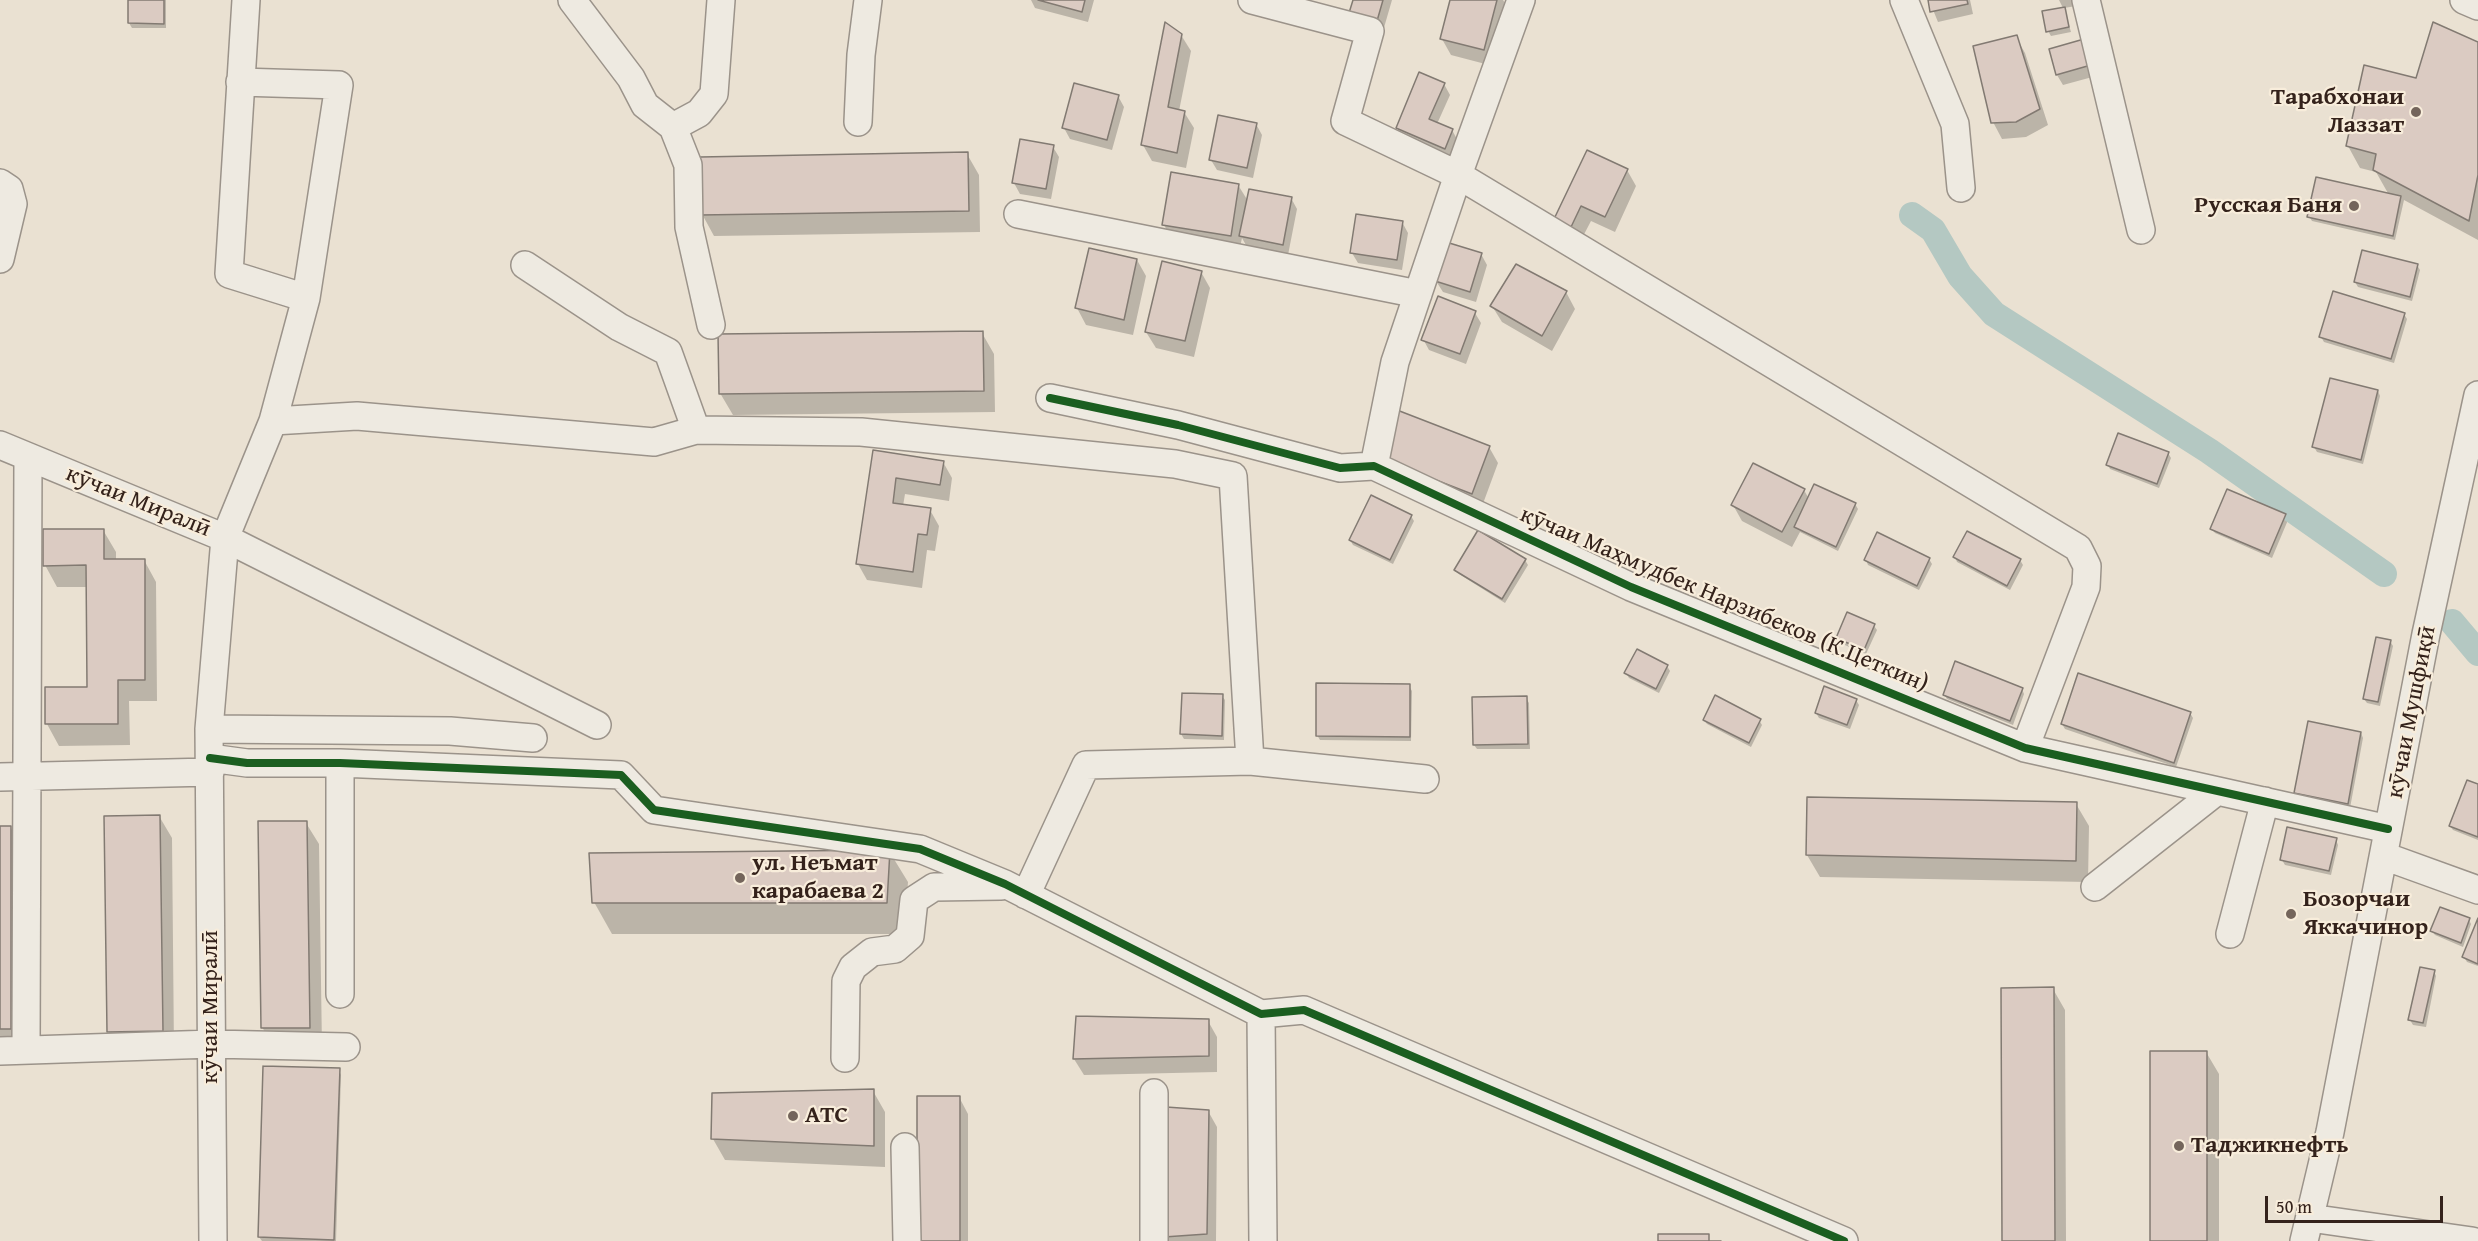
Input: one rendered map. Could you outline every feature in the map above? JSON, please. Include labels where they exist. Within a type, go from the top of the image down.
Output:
[{"type":"street","points":[[246,0],[229,274],[306,298]]},
{"type":"street","points":[[572,0],[631,78],[645,105],[673,127],[688,165],[689,227],[711,325]]},
{"type":"street","points":[[673,127],[699,113],[714,94],[721,0]]},
{"type":"street","points":[[858,122],[861,55],[868,0]]},
{"type":"street","points":[[1252,0],[1370,31],[1345,121],[1458,175],[2078,548],[2087,566],[2085,587],[2025,748]]},
{"type":"street","points":[[1374,466],[1395,362],[1458,175],[1521,0]]},
{"type":"street","points":[[1904,0],[1955,124],[1961,188]]},
{"type":"street","points":[[2086,0],[2141,230]]},
{"type":"street","points":[[2464,0],[2478,6]]},
{"type":"street","points":[[240,82],[339,85],[306,298],[273,421],[225,538],[597,725]]},
{"type":"street","points":[[0,183],[9,189],[13,204],[0,258]]},
{"type":"street","points":[[1018,214],[1418,294]]},
{"type":"street","points":[[525,265],[544,281],[619,327],[668,352],[696,430]]},
{"type":"street","name":"кӯчаи Мушфиқӣ","points":[[2307,1229],[2330,1132],[2426,634],[2478,395]]},
{"type":"street","name":"кӯчаи Маҳмудбек Нарзибеков (К.Цеткин)","points":[[1050,398],[1178,425],[1340,468],[1374,466],[1631,587],[2025,748],[2388,829]]},
{"type":"street","points":[[273,421],[357,416],[654,441],[696,430],[861,432],[1175,464],[1233,476],[1250,762]]},
{"type":"street","name":"кӯчаи Миралӣ","points":[[0,445],[225,538],[209,729],[213,1241]]},
{"type":"street","points":[[28,457],[29,776],[13,1051],[212,1044],[346,1047]]},
{"type":"street","points":[[209,729],[450,731],[533,738]]},
{"type":"street","points":[[1015,889],[1086,765],[1250,762],[1425,779]]},
{"type":"street","points":[[0,777],[247,763],[340,763],[621,775],[654,810],[920,849],[1015,889],[1262,1014],[1304,1010],[1844,1241]]},
{"type":"street","points":[[340,763],[340,994]]},
{"type":"street","points":[[2095,887],[2217,791]]},
{"type":"street","points":[[2230,934],[2265,801]]},
{"type":"street","points":[[2384,856],[2478,890]]},
{"type":"street","points":[[845,1058],[846,981],[853,967],[872,952],[895,949],[910,936],[914,900],[934,887],[1015,889]]},
{"type":"street","points":[[1262,1014],[1263,1241]]},
{"type":"street","points":[[1155,1093],[1155,1241]]},
{"type":"street","points":[[905,1147],[907,1241]]},
{"type":"street","points":[[2307,1229],[2472,1241]]},
{"type":"building","points":[[128,0],[164,0],[164,24],[128,23]]},
{"type":"building","points":[[1038,0],[1085,0],[1082,12]]},
{"type":"building","points":[[1353,0],[1383,0],[1377,21],[1349,13]]},
{"type":"building","points":[[1450,0],[1497,0],[1484,50],[1440,39]]},
{"type":"building","points":[[1928,0],[1967,0],[1968,4],[1930,12]]},
{"type":"building","points":[[2065,7],[2069,27],[2046,32],[2042,11]]},
{"type":"building","points":[[1165,22],[1182,34],[1168,107],[1185,111],[1177,153],[1141,145]]},
{"type":"building","name":"Тарабхонаи Лаззат","points":[[2433,22],[2478,42],[2478,175],[2469,221],[2373,170],[2376,154],[2346,146],[2364,65],[2416,78]]},
{"type":"building","points":[[2017,35],[2040,109],[2016,122],[1991,123],[1973,46]]},
{"type":"building","points":[[2084,39],[2091,65],[2056,75],[2049,49]]},
{"type":"building","points":[[1419,72],[1445,83],[1429,119],[1453,129],[1445,149],[1396,128]]},
{"type":"building","points":[[1074,83],[1119,95],[1107,140],[1062,128]]},
{"type":"building","points":[[1218,115],[1257,123],[1247,168],[1209,160]]},
{"type":"building","points":[[1020,139],[1054,145],[1046,189],[1012,183]]},
{"type":"building","points":[[1587,150],[1628,169],[1605,217],[1581,206],[1571,227],[1554,219]]},
{"type":"building","points":[[968,152],[969,211],[700,215],[700,157]]},
{"type":"building","points":[[1171,172],[1239,184],[1231,236],[1162,225]]},
{"type":"building","name":"Русская Баня","points":[[2316,177],[2401,196],[2393,236],[2307,217]]},
{"type":"building","points":[[1249,189],[1292,197],[1283,245],[1239,236]]},
{"type":"building","points":[[1356,214],[1403,221],[1397,260],[1350,253]]},
{"type":"building","points":[[1446,242],[1482,253],[1470,292],[1435,281]]},
{"type":"building","points":[[1089,248],[1137,259],[1124,320],[1075,308]]},
{"type":"building","points":[[2362,250],[2418,264],[2410,297],[2354,282]]},
{"type":"building","points":[[1162,261],[1202,271],[1185,341],[1145,332]]},
{"type":"building","points":[[1516,264],[1567,291],[1542,336],[1490,306]]},
{"type":"building","points":[[2333,291],[2405,313],[2391,359],[2319,337]]},
{"type":"building","points":[[1438,296],[1476,311],[1460,354],[1421,340]]},
{"type":"building","points":[[983,331],[984,391],[719,394],[718,334]]},
{"type":"building","points":[[2330,378],[2378,390],[2361,460],[2312,447]]},
{"type":"building","points":[[1397,410],[1490,446],[1472,494],[1379,458]]},
{"type":"building","points":[[2118,433],[2169,452],[2157,484],[2106,465]]},
{"type":"building","points":[[873,450],[944,461],[940,485],[896,478],[893,503],[931,508],[927,535],[918,534],[913,572],[856,564]]},
{"type":"building","points":[[1753,463],[1805,489],[1782,532],[1731,505]]},
{"type":"building","points":[[1814,484],[1856,503],[1836,547],[1794,527]]},
{"type":"building","points":[[2227,489],[2286,514],[2269,554],[2210,529]]},
{"type":"building","points":[[1371,495],[1412,515],[1390,560],[1349,540]]},
{"type":"building","points":[[43,529],[104,529],[104,559],[145,559],[145,680],[118,680],[118,724],[45,724],[45,687],[87,687],[86,565],[43,566]]},
{"type":"building","points":[[1478,530],[1526,559],[1502,599],[1454,570]]},
{"type":"building","points":[[1967,531],[2021,559],[2007,586],[1953,557]]},
{"type":"building","points":[[1877,532],[1930,558],[1917,586],[1864,560]]},
{"type":"building","points":[[1847,612],[1875,624],[1864,650],[1836,638]]},
{"type":"building","points":[[2376,637],[2391,640],[2378,702],[2363,699]]},
{"type":"building","points":[[1637,649],[1668,665],[1656,689],[1624,673]]},
{"type":"building","points":[[1955,661],[2023,688],[2010,721],[1943,695]]},
{"type":"building","points":[[2078,673],[2191,712],[2174,763],[2061,724]]},
{"type":"building","points":[[1316,683],[1410,684],[1410,737],[1316,736]]},
{"type":"building","points":[[1824,686],[1857,699],[1847,725],[1815,713]]},
{"type":"building","points":[[1182,693],[1223,694],[1222,736],[1180,734]]},
{"type":"building","points":[[1715,695],[1761,719],[1749,743],[1703,720]]},
{"type":"building","points":[[1527,696],[1528,744],[1473,745],[1472,697]]},
{"type":"building","points":[[2308,721],[2361,732],[2348,804],[2294,793]]},
{"type":"building","points":[[2467,780],[2478,784],[2478,837],[2449,826]]},
{"type":"building","points":[[1807,797],[2077,802],[2076,861],[1806,855]]},
{"type":"building","points":[[160,815],[163,1031],[107,1032],[104,816]]},
{"type":"building","points":[[258,821],[307,821],[310,1028],[261,1028]]},
{"type":"building","points":[[0,826],[11,826],[11,1029],[0,1029]]},
{"type":"building","points":[[2287,827],[2337,838],[2329,871],[2280,860]]},
{"type":"building","name":"ул. Неъмат карабаева 2","points":[[890,850],[887,903],[592,903],[589,853]]},
{"type":"building","points":[[2440,907],[2470,918],[2461,943],[2430,931]]},
{"type":"building","points":[[2478,918],[2478,964],[2462,957]]},
{"type":"building","points":[[2420,967],[2435,970],[2423,1023],[2408,1020]]},
{"type":"building","points":[[2054,987],[2055,1241],[2002,1241],[2001,988]]},
{"type":"building","points":[[1076,1016],[1209,1019],[1209,1056],[1073,1059]]},
{"type":"building","name":"Таджикнефть","points":[[2150,1051],[2207,1051],[2207,1241],[2150,1241]]},
{"type":"building","points":[[263,1066],[340,1068],[334,1240],[258,1237]]},
{"type":"building","name":"АТС","points":[[874,1089],[874,1146],[711,1139],[712,1093]]},
{"type":"building","points":[[917,1096],[960,1096],[960,1241],[917,1241]]},
{"type":"building","points":[[1166,1107],[1209,1110],[1207,1234],[1164,1237]]},
{"type":"building","points":[[1658,1234],[1709,1234],[1709,1241],[1658,1241]]},
{"type":"waterway","points":[[1912,215],[1933,230],[1960,276],[1994,314],[2209,451],[2384,574]]},
{"type":"waterway","points":[[2452,622],[2478,653]]},
{"type":"cycle path","points":[[1050,398],[1178,425],[1340,468],[1374,466],[1631,587],[2025,748],[2388,829]]},
{"type":"cycle path","points":[[210,758],[247,763],[340,763],[621,775],[654,810],[920,849],[1005,884],[1261,1014],[1304,1010],[1844,1241]]},
{"type":"place","name":"Тарабхонаи Лаззат","points":[[2416,112]]},
{"type":"place","name":"Русская Баня","points":[[2354,206]]},
{"type":"place","name":"ул. Неъмат карабаева 2","points":[[740,878]]},
{"type":"place","name":"Бозорчаи Яккачинор","points":[[2291,914]]},
{"type":"place","name":"АТС","points":[[793,1116]]},
{"type":"place","name":"Таджикнефть","points":[[2179,1146]]}]
